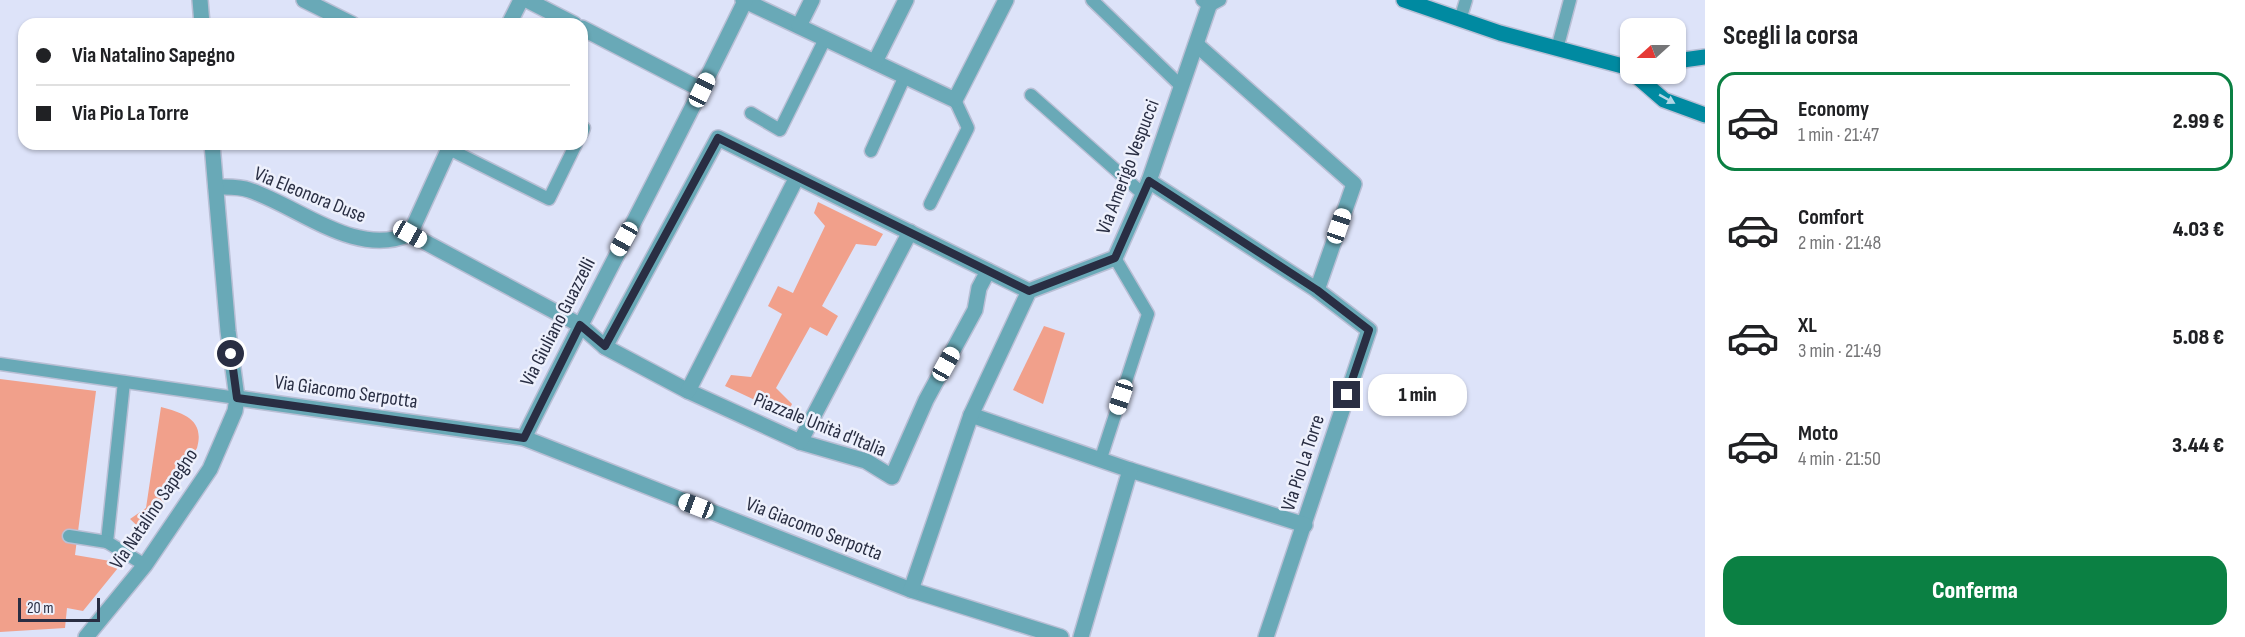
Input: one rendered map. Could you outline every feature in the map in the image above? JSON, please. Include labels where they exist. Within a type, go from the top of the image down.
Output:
[{"type":"main road","points":[[1404,0],[1460,20],[1620,67]]},
{"type":"main road","points":[[1686,60],[1705,57]]},
{"type":"main road","points":[[1646,84],[1664,100],[1705,115]]},
{"type":"street","points":[[200,0],[202,18]]},
{"type":"street","points":[[512,18],[521,0]]},
{"type":"street","points":[[527,0],[562,18]]},
{"type":"street","points":[[744,0],[955,100],[1006,0]]},
{"type":"street","name":"Via Giuliano Guazzelli","points":[[524,438],[702,90],[744,0]]},
{"type":"street","points":[[799,26],[812,0]]},
{"type":"street","points":[[874,62],[906,0]]},
{"type":"street","points":[[310,1],[341,18]]},
{"type":"street","name":"Via Amerigo Vespucci","points":[[1029,291],[1115,258],[1146,188],[1211,1]]},
{"type":"street","points":[[588,31],[702,90]]},
{"type":"street","points":[[1197,45],[1354,184],[1317,290]]},
{"type":"street","points":[[605,346],[718,138],[1029,291],[971,415],[911,590]]},
{"type":"street","name":"Via Natalino Sapegno","points":[[86,637],[145,565],[210,469],[235,411],[237,398],[228,331],[213,150]]},
{"type":"street","points":[[449,150],[410,234],[580,325]]},
{"type":"street","points":[[688,391],[797,177]]},
{"type":"street","name":"Via Eleonora Duse","points":[[216,187],[247,189],[360,240],[397,240],[410,234]]},
{"type":"street","name":"Via Pio La Torre","points":[[1146,188],[1317,290],[1369,330],[1266,637]]},
{"type":"street","points":[[800,442],[910,232]]},
{"type":"street","name":"Piazzale Unità d'Italia","points":[[580,325],[605,346],[688,391],[800,442],[866,461],[892,477],[926,400],[975,310],[979,288],[988,271]]},
{"type":"street","name":"Via Giacomo Serpotta","points":[[237,398],[524,438],[911,590],[1061,637]]},
{"type":"street","points":[[971,415],[1101,458],[1130,470],[1305,525]]},
{"type":"street","points":[[1080,637],[1130,470]]},
{"type":"lane","points":[[1092,0],[1182,87]]},
{"type":"lane","points":[[1460,20],[1466,0]]},
{"type":"lane","points":[[1557,49],[1570,0]]},
{"type":"lane","points":[[751,113],[780,130],[825,39]]},
{"type":"lane","points":[[871,151],[905,76]]},
{"type":"lane","points":[[1031,95],[1146,188]]},
{"type":"lane","points":[[930,204],[968,128],[955,100]]},
{"type":"lane","points":[[456,150],[549,200],[573,150]]},
{"type":"lane","points":[[1101,458],[1148,314],[1115,258]]},
{"type":"lane","points":[[0,364],[237,398]]},
{"type":"lane","points":[[107,542],[124,382]]},
{"type":"lane","points":[[69,536],[107,542],[145,565]]},
{"type":"shaded area","points":[[818,202],[883,234],[876,246],[856,244],[822,306],[838,316],[827,336],[810,327],[776,388],[792,404],[787,415],[725,386],[731,375],[751,377],[782,314],[768,306],[778,286],[793,293],[825,226],[814,213]]},
{"type":"shaded area","points":[[1044,326],[1065,333],[1043,404],[1013,390]]},
{"type":"shaded area","points":[[0,379],[96,391],[75,555],[122,563],[83,611],[67,608],[65,628],[0,632]]},
{"type":"shaded area","points":[[161,407],[191,419],[199,438],[197,448],[145,533],[130,519],[146,508]]},
{"type":"route","points":[[231,354],[237,398],[524,438],[580,325],[605,346],[718,138],[1029,291],[1115,258],[1149,181],[1317,290],[1369,330],[1347,395]]}]
